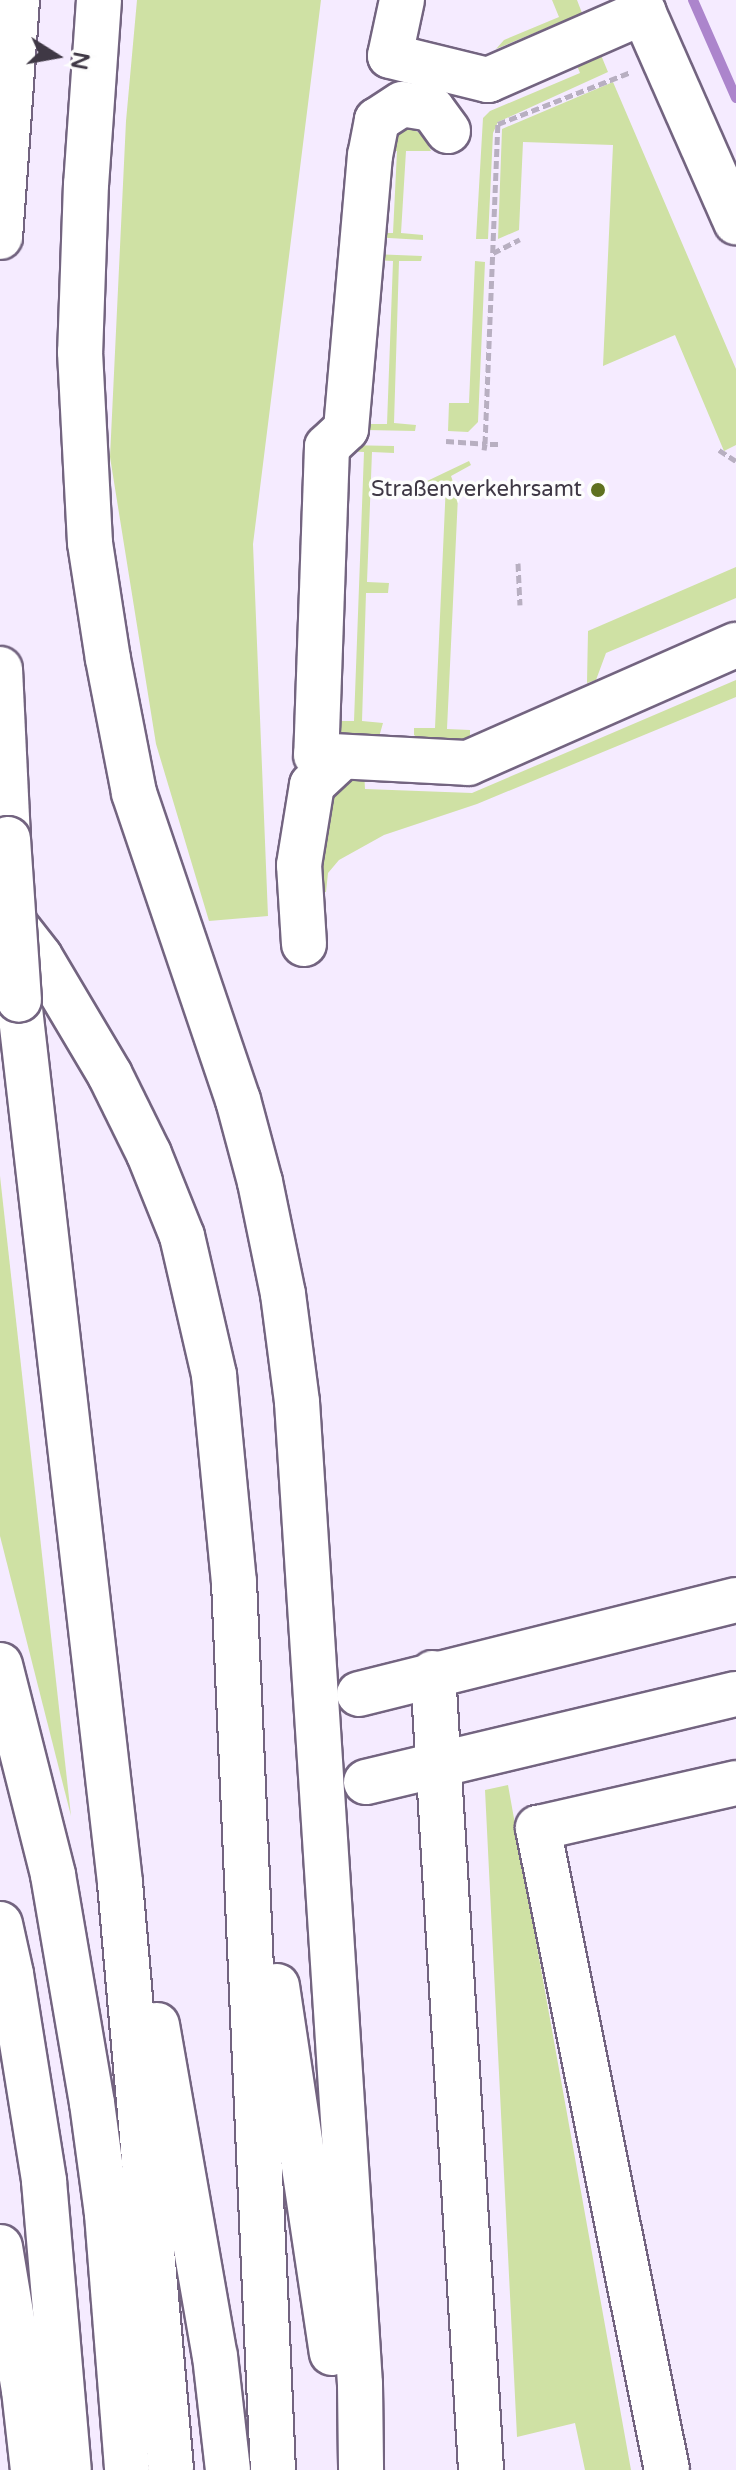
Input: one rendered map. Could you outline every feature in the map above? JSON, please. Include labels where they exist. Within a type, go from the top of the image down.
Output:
[{"type":"main road","points":[[0,237],[17,0]]},
{"type":"main road","points":[[99,0],[86,184],[80,352],[90,543],[134,793],[238,1100],[260,1182],[283,1294],[297,1402],[360,2384],[361,2470]]},
{"type":"main road","points":[[402,0],[390,56],[488,80],[641,6],[736,222]]},
{"type":"main road","points":[[448,131],[432,109],[402,104],[377,120],[370,155],[346,429],[327,447],[316,755],[468,763],[736,645]]},
{"type":"main road","points":[[0,669],[19,1000],[120,1883],[171,2470]]},
{"type":"main road","points":[[304,944],[299,865],[312,785],[341,758]]},
{"type":"main road","points":[[0,906],[40,957],[110,1075],[149,1154],[182,1236],[203,1317],[220,1428],[234,1582],[273,2470]]},
{"type":"main road","points":[[359,1694],[433,1673],[736,1600]]},
{"type":"main road","points":[[0,1665],[53,1875],[90,2088],[107,2214],[127,2470]]},
{"type":"main road","points":[[433,1673],[481,2470]]},
{"type":"main road","points":[[366,1782],[736,1694]]},
{"type":"main road","points":[[239,1748],[349,2470]]},
{"type":"main road","points":[[667,2470],[538,1828],[736,1783]]},
{"type":"main road","points":[[120,1883],[151,1999],[173,2102],[215,2356],[228,2470]]},
{"type":"main road","points":[[0,1924],[11,1974],[44,2181],[69,2470]]},
{"type":"main road","points":[[0,2247],[24,2390],[33,2470]]},
{"type":"path","points":[[484,447],[498,124],[665,58]]},
{"type":"path","points":[[492,253],[520,239]]},
{"type":"path","points":[[446,441],[484,447],[498,444]]},
{"type":"path","points":[[719,450],[736,461]]},
{"type":"path","points":[[518,563],[520,605]]},
{"type":"green space","points":[[137,0],[321,0],[253,544],[268,916],[209,921],[156,744],[110,457],[126,121]]},
{"type":"green space","points":[[552,0],[577,0],[582,13],[496,49],[504,40],[559,17]]},
{"type":"green space","points":[[596,43],[608,72],[498,122],[493,133],[488,239],[476,239],[483,118],[490,111],[580,73],[572,53]]},
{"type":"green space","points":[[613,82],[736,369],[736,445],[724,451],[675,335],[603,366],[613,145],[523,142],[519,230],[498,239],[502,129]]},
{"type":"green space","points":[[407,126],[423,135],[431,151],[406,151],[401,233],[423,235],[423,240],[372,237],[372,233],[393,233],[397,151],[376,151],[377,143]]},
{"type":"green space","points":[[372,254],[422,256],[421,261],[399,261],[394,423],[416,425],[415,431],[366,430],[365,424],[387,424],[393,261],[371,260]]},
{"type":"green space","points":[[475,261],[485,262],[478,422],[468,432],[448,431],[449,403],[469,403]]},
{"type":"green space","points":[[344,445],[394,446],[394,453],[372,452],[367,582],[389,583],[388,593],[366,593],[362,721],[383,723],[379,737],[338,737],[333,721],[354,721],[364,452],[343,451]]},
{"type":"green space","points":[[469,461],[471,465],[451,476],[458,496],[447,729],[470,730],[470,735],[463,742],[420,740],[414,735],[414,728],[435,728],[446,483],[425,482]]},
{"type":"green space","points":[[736,567],[736,598],[606,653],[596,680],[587,683],[588,631]]},
{"type":"green space","points":[[736,680],[736,697],[477,804],[384,835],[339,860],[328,873],[326,892],[313,892],[321,796],[364,770],[365,789],[472,793]]},
{"type":"green space","points":[[0,1176],[71,1816],[0,1536]]},
{"type":"green space","points":[[508,1785],[631,2470],[585,2470],[575,2423],[517,2437],[485,1790]]},
{"type":"waterway","points":[[693,0],[736,98]]},
{"type":"place","name":"Straßenverkehrsamt","points":[[598,490]]}]
